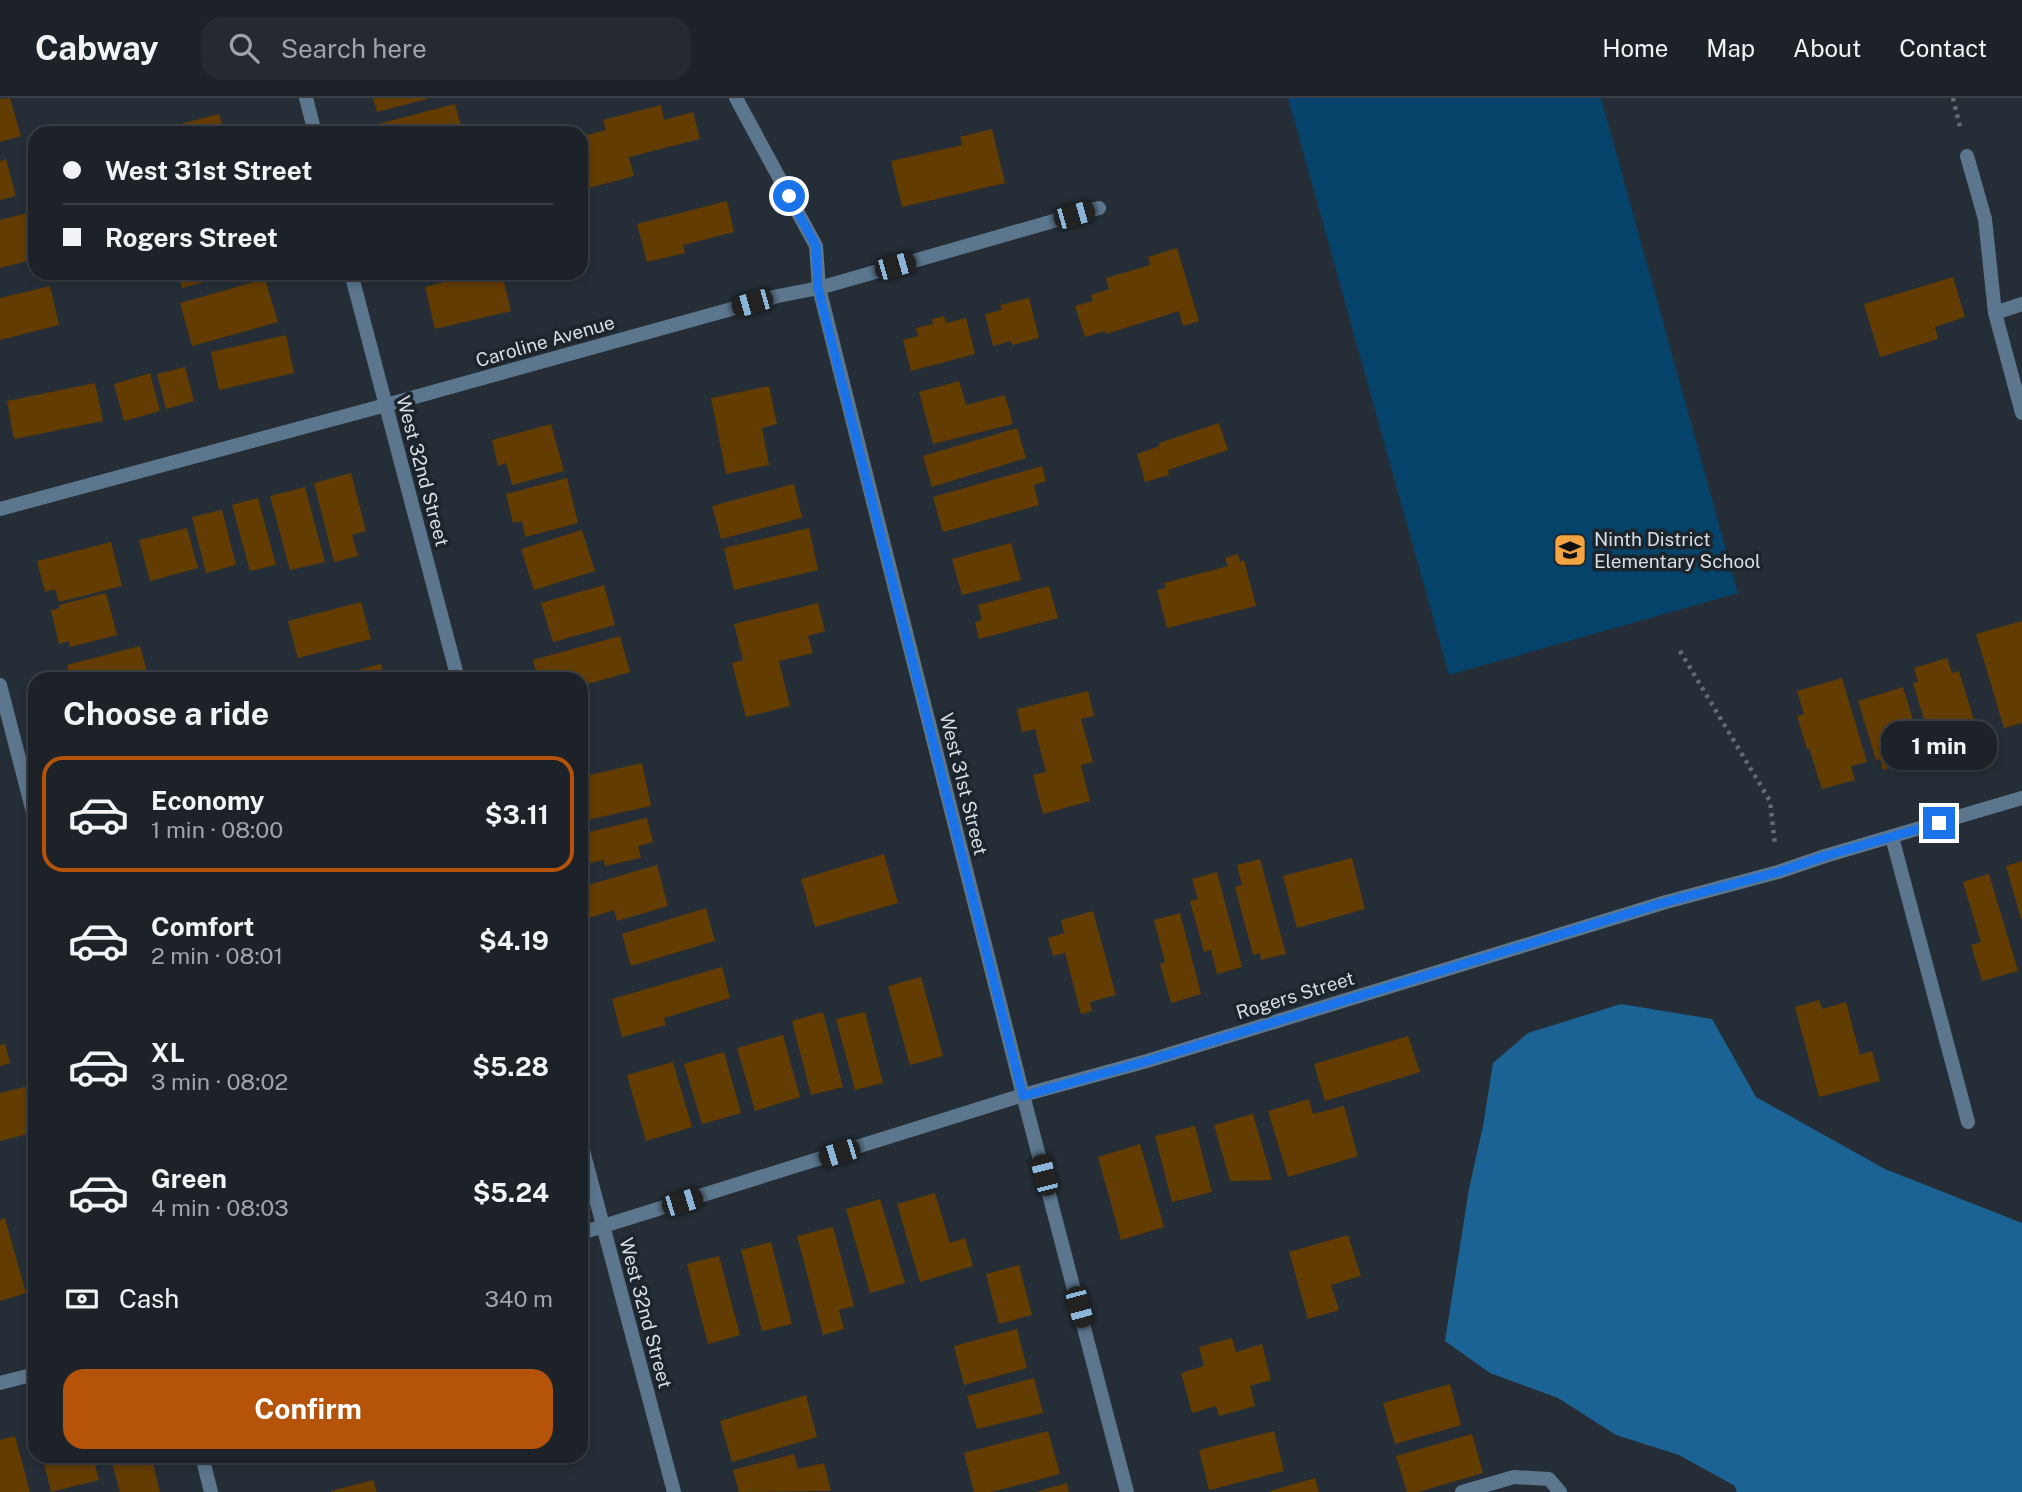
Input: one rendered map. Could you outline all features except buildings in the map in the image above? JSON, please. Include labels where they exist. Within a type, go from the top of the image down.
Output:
[{"type":"street","points":[[306,98],[313,126]]},
{"type":"street","name":"West 31st Street","points":[[736,98],[816,246],[818,288],[1023,1096],[1127,1492]]},
{"type":"street","points":[[1967,156],[1985,219],[1995,313],[2022,413]]},
{"type":"street","name":"Caroline Avenue","points":[[0,509],[778,296],[818,288],[1099,208]]},
{"type":"street","name":"West 32nd Street","points":[[353,280],[456,672]]},
{"type":"street","points":[[1995,313],[2022,304]]},
{"type":"street","points":[[0,685],[28,793]]},
{"type":"street","name":"Rogers Street","points":[[588,1231],[1023,1096],[1147,1061],[1666,902],[1778,872],[2022,798]]},
{"type":"street","points":[[1892,837],[1968,1122]]},
{"type":"street","name":"West 32nd Street","points":[[588,1170],[674,1492]]},
{"type":"street","points":[[0,1383],[28,1376]]},
{"type":"street","points":[[204,1463],[211,1492]]},
{"type":"street","points":[[1462,1492],[1514,1477],[1549,1479],[1560,1492]]},
{"type":"path","points":[[1952,98],[1967,156]]},
{"type":"path","points":[[1680,651],[1770,801],[1778,872]]},
{"type":"shaded area","points":[[1288,98],[1601,98],[1738,593],[1449,675]]},
{"type":"shaded area","points":[[1621,1004],[1712,1019],[1756,1097],[1885,1169],[2022,1223],[2022,1492],[1737,1492],[1735,1486],[1679,1455],[1616,1435],[1558,1398],[1490,1373],[1445,1341],[1469,1189],[1493,1063],[1528,1033]]},
{"type":"place","name":"Ninth District Elementary School","points":[[1570,550]]},
{"type":"route","points":[[789,196],[816,246],[818,288],[1023,1096],[1147,1061],[1666,902],[1778,872],[1939,823]]}]
